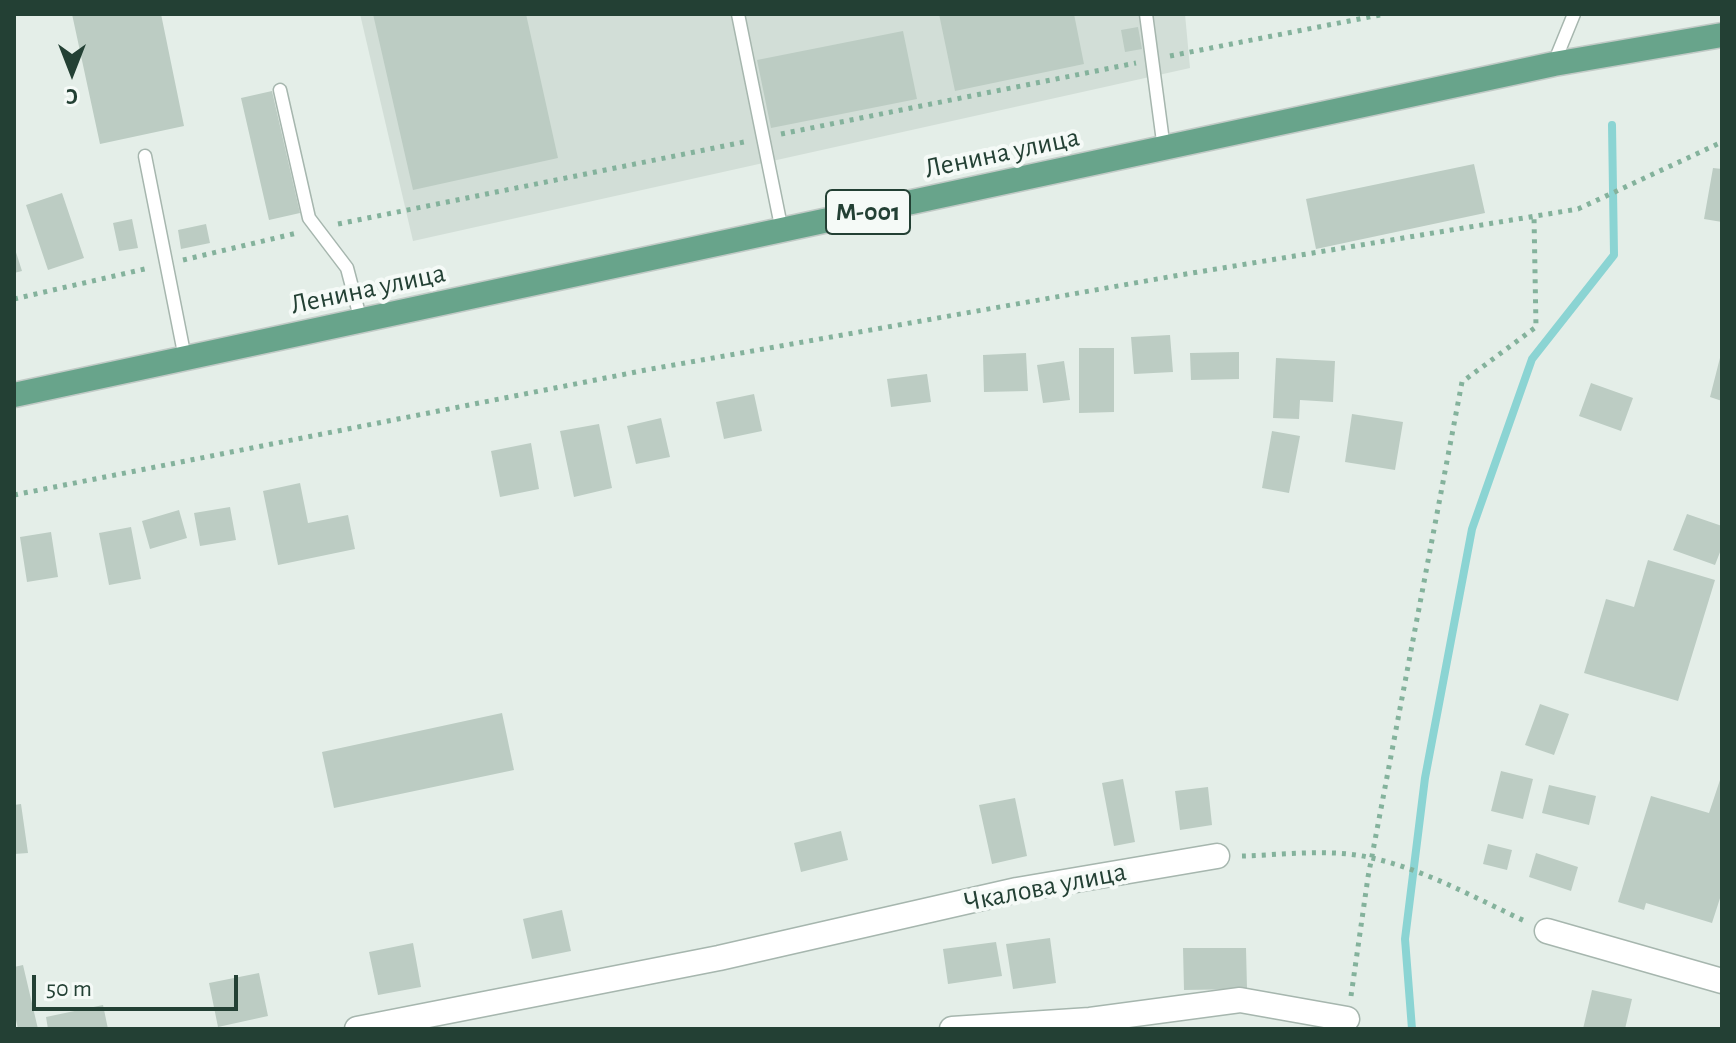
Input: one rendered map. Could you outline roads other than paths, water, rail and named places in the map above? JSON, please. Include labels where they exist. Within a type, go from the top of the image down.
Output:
[{"type":"main road","name":"Ленина улица","points":[[14,395],[1554,64],[1722,35]]},
{"type":"street","name":"Чкалова улица","points":[[357,1029],[719,958],[1017,890],[1217,856]]},
{"type":"street","points":[[1547,931],[1722,981]]},
{"type":"street","points":[[952,1029],[1090,1020],[1240,1000],[1347,1019]]},
{"type":"lane","points":[[738,14],[782,231]]},
{"type":"lane","points":[[1146,14],[1164,149]]},
{"type":"lane","points":[[1554,64],[1574,14]]},
{"type":"lane","points":[[280,90],[309,218],[347,268],[361,321]]},
{"type":"lane","points":[[145,156],[185,358]]},
{"type":"waterway","points":[[1412,1029],[1405,939],[1425,778],[1472,529],[1532,359],[1614,255],[1612,125]]}]
